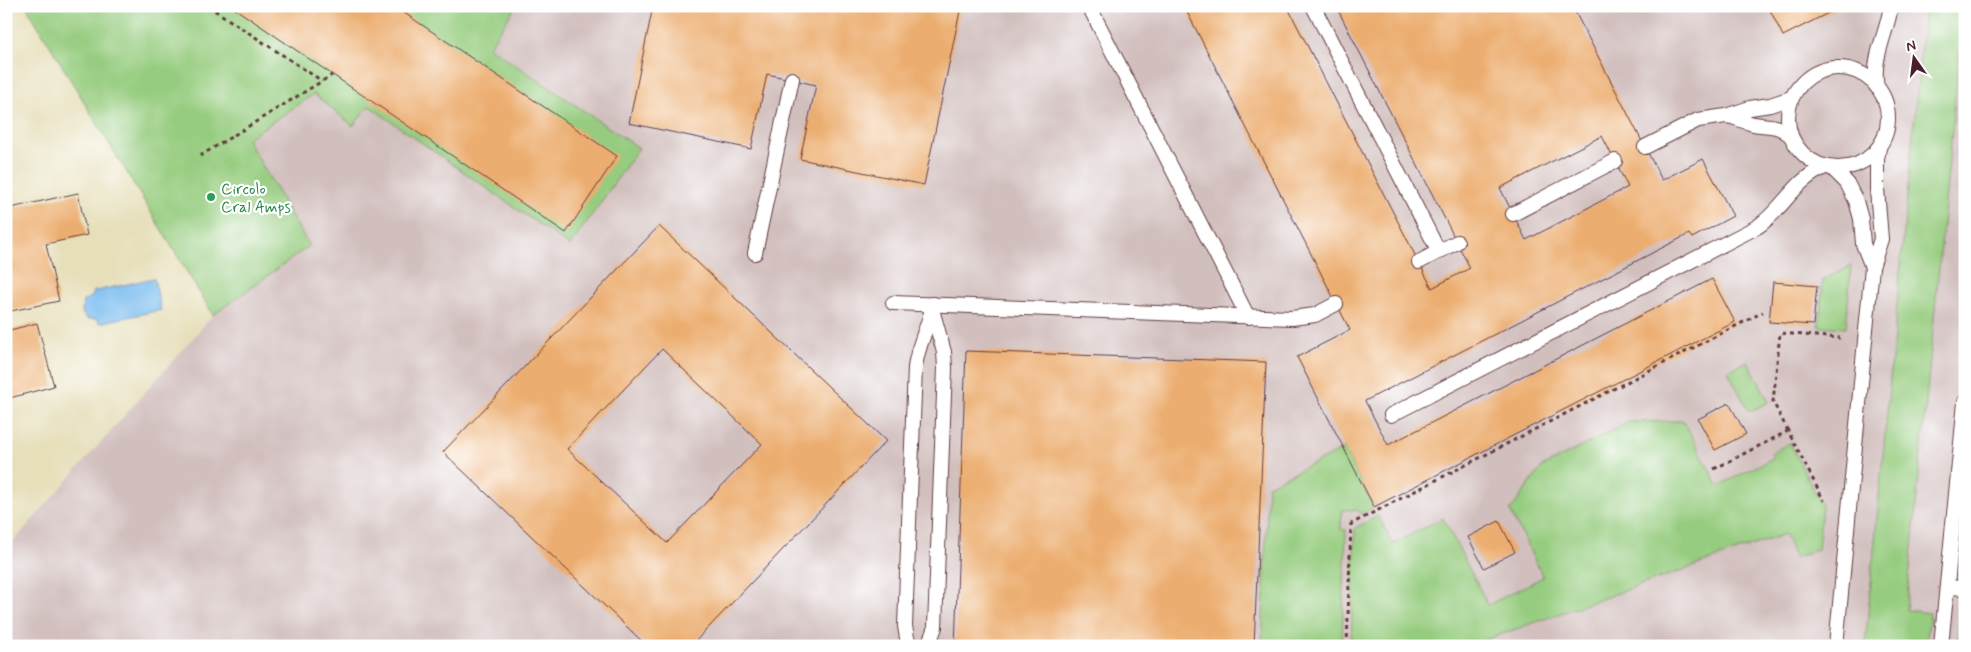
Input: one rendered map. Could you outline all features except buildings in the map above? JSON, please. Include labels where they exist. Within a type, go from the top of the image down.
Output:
[{"type":"lane","points":[[1089,6],[1248,317]]},
{"type":"lane","points":[[1313,6],[1439,252]]},
{"type":"lane","points":[[1391,416],[1763,223],[1787,196],[1818,170],[1829,168],[1842,169],[1863,162],[1879,148],[1885,136],[1888,123],[1888,110],[1878,87],[1875,66],[1889,22],[1891,6]]},
{"type":"lane","points":[[1790,135],[1787,116],[1792,98],[1798,87],[1807,78],[1831,68],[1857,72],[1868,78],[1878,87]]},
{"type":"lane","points":[[755,253],[792,79]]},
{"type":"lane","points":[[1645,147],[1698,120],[1726,116],[1792,98]]},
{"type":"lane","points":[[1726,116],[1753,124],[1783,129],[1790,135],[1800,152],[1812,161],[1829,168],[1846,183],[1856,201],[1861,219],[1864,247],[1872,267]]},
{"type":"lane","points":[[1836,646],[1872,267],[1881,239],[1876,188],[1879,148]]},
{"type":"lane","points":[[1512,214],[1615,161]]},
{"type":"lane","points":[[1419,262],[1457,242]]},
{"type":"lane","points":[[893,303],[1301,318],[1315,315],[1336,304]]},
{"type":"lane","points":[[911,646],[907,638],[905,626],[915,368],[918,351],[930,320],[933,304]]},
{"type":"lane","points":[[928,646],[935,627],[945,368],[944,352],[934,320],[933,304]]},
{"type":"lane","points":[[1941,646],[1965,402]]},
{"type":"lane","points":[[1947,587],[1965,588]]},
{"type":"path","points":[[208,6],[322,81]]},
{"type":"path","points":[[200,156],[332,75]]},
{"type":"path","points":[[1347,646],[1351,524],[1763,312]]},
{"type":"path","points":[[1826,505],[1773,402],[1780,333],[1840,338]]},
{"type":"path","points":[[1714,469],[1788,431]]},
{"type":"shaded area","points":[[516,6],[1965,6],[1965,646],[6,646],[6,550],[213,315],[309,246],[247,139],[315,94],[353,126],[368,106],[571,246],[639,148],[489,47]]},
{"type":"green space","name":"Circolo Cral Amps","points":[[26,6],[516,6],[489,47],[639,148],[570,246],[369,106],[353,126],[314,94],[247,139],[309,246],[213,315]]},
{"type":"green space","points":[[1925,6],[1964,6],[1906,610],[1930,613],[1926,646],[1865,646]]},
{"type":"green space","points":[[1851,266],[1846,328],[1819,326],[1823,280]]},
{"type":"green space","points":[[1748,361],[1769,402],[1749,412],[1728,371]]},
{"type":"green space","points":[[1684,421],[1718,486],[1773,458],[1771,453],[1790,443],[1822,506],[1818,549],[1794,558],[1785,534],[1468,646],[1351,646],[1355,528],[1378,516],[1393,544],[1443,518],[1488,605],[1543,577],[1510,511],[1542,467],[1629,422]]},
{"type":"green space","points":[[1344,449],[1374,507],[1361,514],[1356,510],[1342,510],[1341,529],[1346,530],[1342,646],[1262,646],[1268,485]]},
{"type":"green space","points":[[1960,616],[1965,616],[1965,646],[1957,646]]},
{"type":"water","points":[[154,278],[161,310],[99,323],[98,319],[87,319],[82,313],[83,301],[93,296],[92,292]]},
{"type":"place","name":"Circolo Cral Amps","points":[[211,197]]}]
